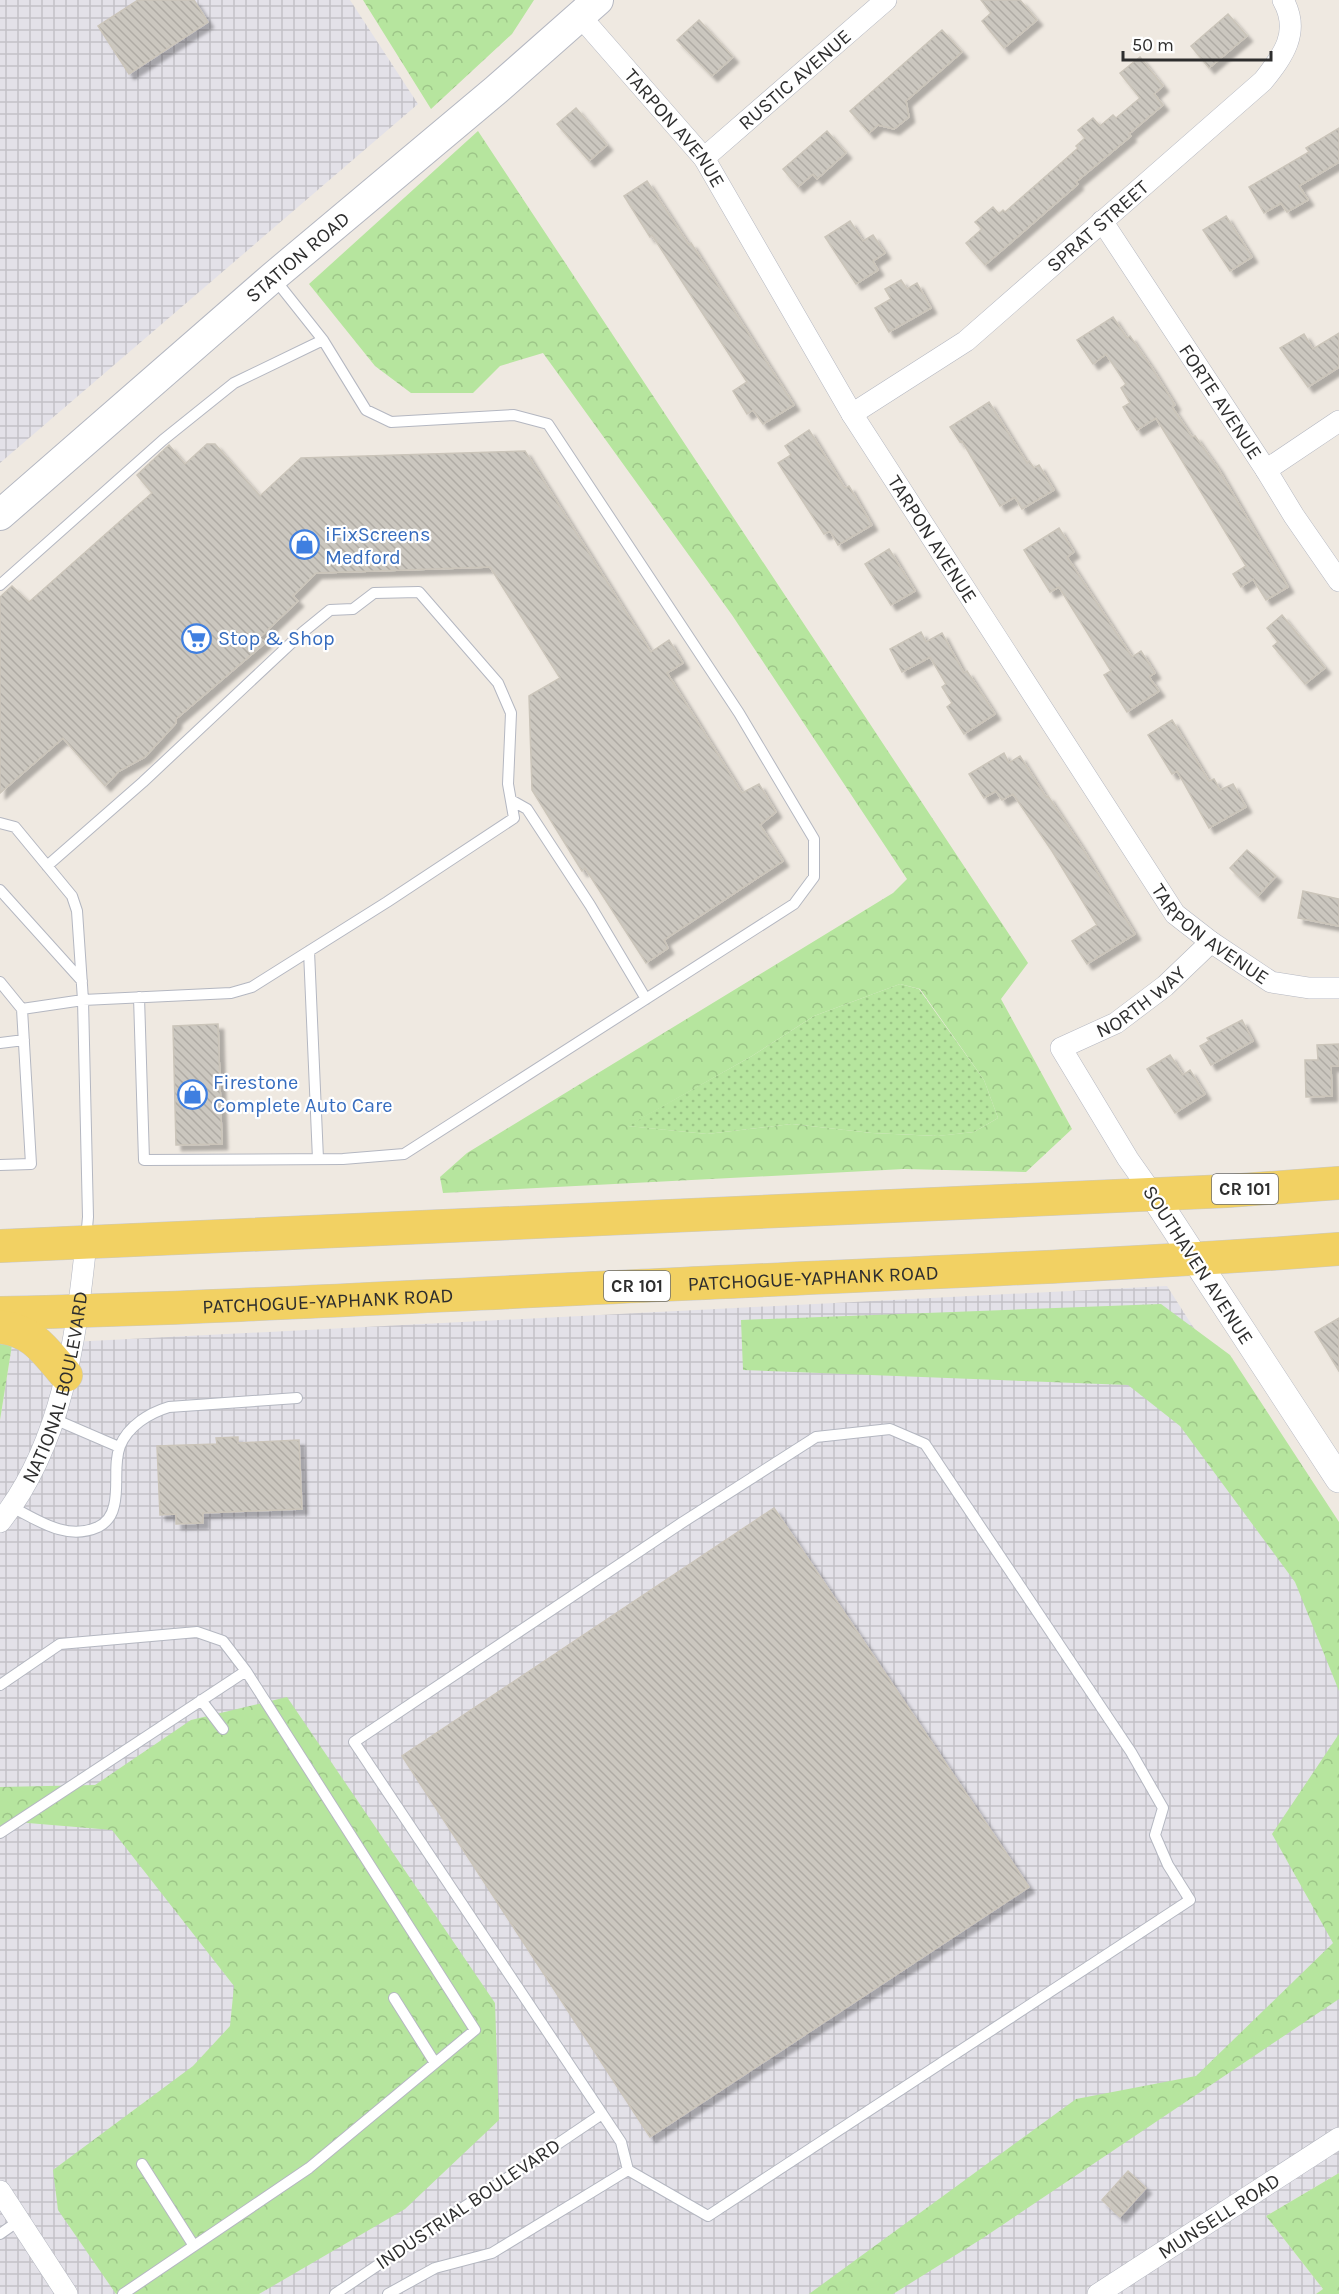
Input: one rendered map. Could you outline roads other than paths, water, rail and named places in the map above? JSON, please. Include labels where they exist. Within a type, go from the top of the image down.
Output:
[{"type":"main road","name":"STATION ROAD","points":[[0,515],[589,8]]},
{"type":"main road","name":"CR 101","points":[[0,1246],[1227,1191],[1339,1183]]},
{"type":"main road","name":"PATCHOGUE-YAPHANK ROAD","points":[[0,1313],[1195,1259],[1339,1249]]},
{"type":"main road","points":[[0,1327],[22,1331],[32,1337],[66,1375]]},
{"type":"street","name":"RUSTIC AVENUE","points":[[704,158],[886,0]]},
{"type":"street","name":"SPRAT STREET","points":[[852,414],[966,341],[1263,81],[1281,59],[1290,37],[1290,12],[1283,0]]},
{"type":"street","name":"TARPON AVENUE","points":[[589,8],[704,158],[852,414],[1175,914],[1211,942],[1271,982],[1309,988],[1339,988]]},
{"type":"street","name":"FORTE AVENUE","points":[[1102,221],[1294,516],[1339,581]]},
{"type":"street","points":[[1266,470],[1339,421]]},
{"type":"street","name":"NORTH WAY","points":[[1061,1048],[1116,1023],[1165,986],[1211,942]]},
{"type":"street","name":"SOUTHAVEN AVENUE","points":[[1061,1048],[1128,1159],[1339,1479]]},
{"type":"street","name":"NATIONAL BOULEVARD","points":[[6,1515],[34,1472],[54,1419],[66,1375],[79,1310],[86,1243]]},
{"type":"street","name":"MUNSELL ROAD","points":[[1098,2294],[1339,2138]]},
{"type":"street","points":[[0,2191],[68,2294]]},
{"type":"lane","points":[[139,998],[144,1160],[318,1159],[404,1154],[794,904],[814,877],[814,839],[739,713],[548,424],[514,415],[391,422],[366,410],[323,340],[273,278]]},
{"type":"lane","points":[[0,585],[163,440],[234,383],[323,340]]},
{"type":"lane","points":[[22,1009],[82,1000],[231,993],[252,987],[514,818],[508,784],[511,713],[498,683],[419,592],[374,593],[352,609],[330,610],[303,632],[143,782],[47,866]]},
{"type":"lane","points":[[511,800],[527,809],[587,901],[646,999]]},
{"type":"lane","points":[[0,823],[15,827],[72,896],[77,911],[82,981],[88,1217],[86,1243]]},
{"type":"lane","points":[[0,890],[82,981]]},
{"type":"lane","points":[[309,951],[318,1159]]},
{"type":"lane","points":[[0,982],[22,1009],[31,1164],[0,1165]]},
{"type":"lane","points":[[0,1043],[24,1040]]},
{"type":"lane","points":[[6,1515],[60,1531],[86,1532],[105,1523],[114,1508],[119,1447],[130,1429],[154,1412],[169,1407],[297,1398]]},
{"type":"lane","points":[[54,1419],[119,1447]]},
{"type":"lane","points":[[890,1428],[925,1444],[1131,1752],[1163,1808],[1155,1834],[1168,1865],[1190,1900],[708,2216],[628,2170],[621,2142],[354,1742],[680,1524],[816,1437],[890,1428]]},
{"type":"lane","points":[[0,1685],[60,1644],[197,1632],[223,1641],[246,1671],[475,2030],[309,2168],[123,2294]]},
{"type":"lane","points":[[0,1833],[246,1671]]},
{"type":"lane","points":[[201,1700],[223,1730]]},
{"type":"lane","points":[[394,1998],[435,2063]]},
{"type":"lane","name":"INDUSTRIAL BOULEVARD","points":[[335,2294],[602,2114]]},
{"type":"lane","points":[[142,2163],[194,2246]]},
{"type":"lane","name":"INDUSTRIAL BOULEVARD","points":[[388,2294],[435,2268],[492,2253],[628,2170]]},
{"type":"lane","points":[[0,2234],[20,2220]]},
{"type":"place","name":"iFixScreens Medford","points":[[304,545]]},
{"type":"place","name":"Stop & Shop","points":[[197,638]]},
{"type":"place","name":"Firestone Complete Auto Care","points":[[192,1094]]}]
